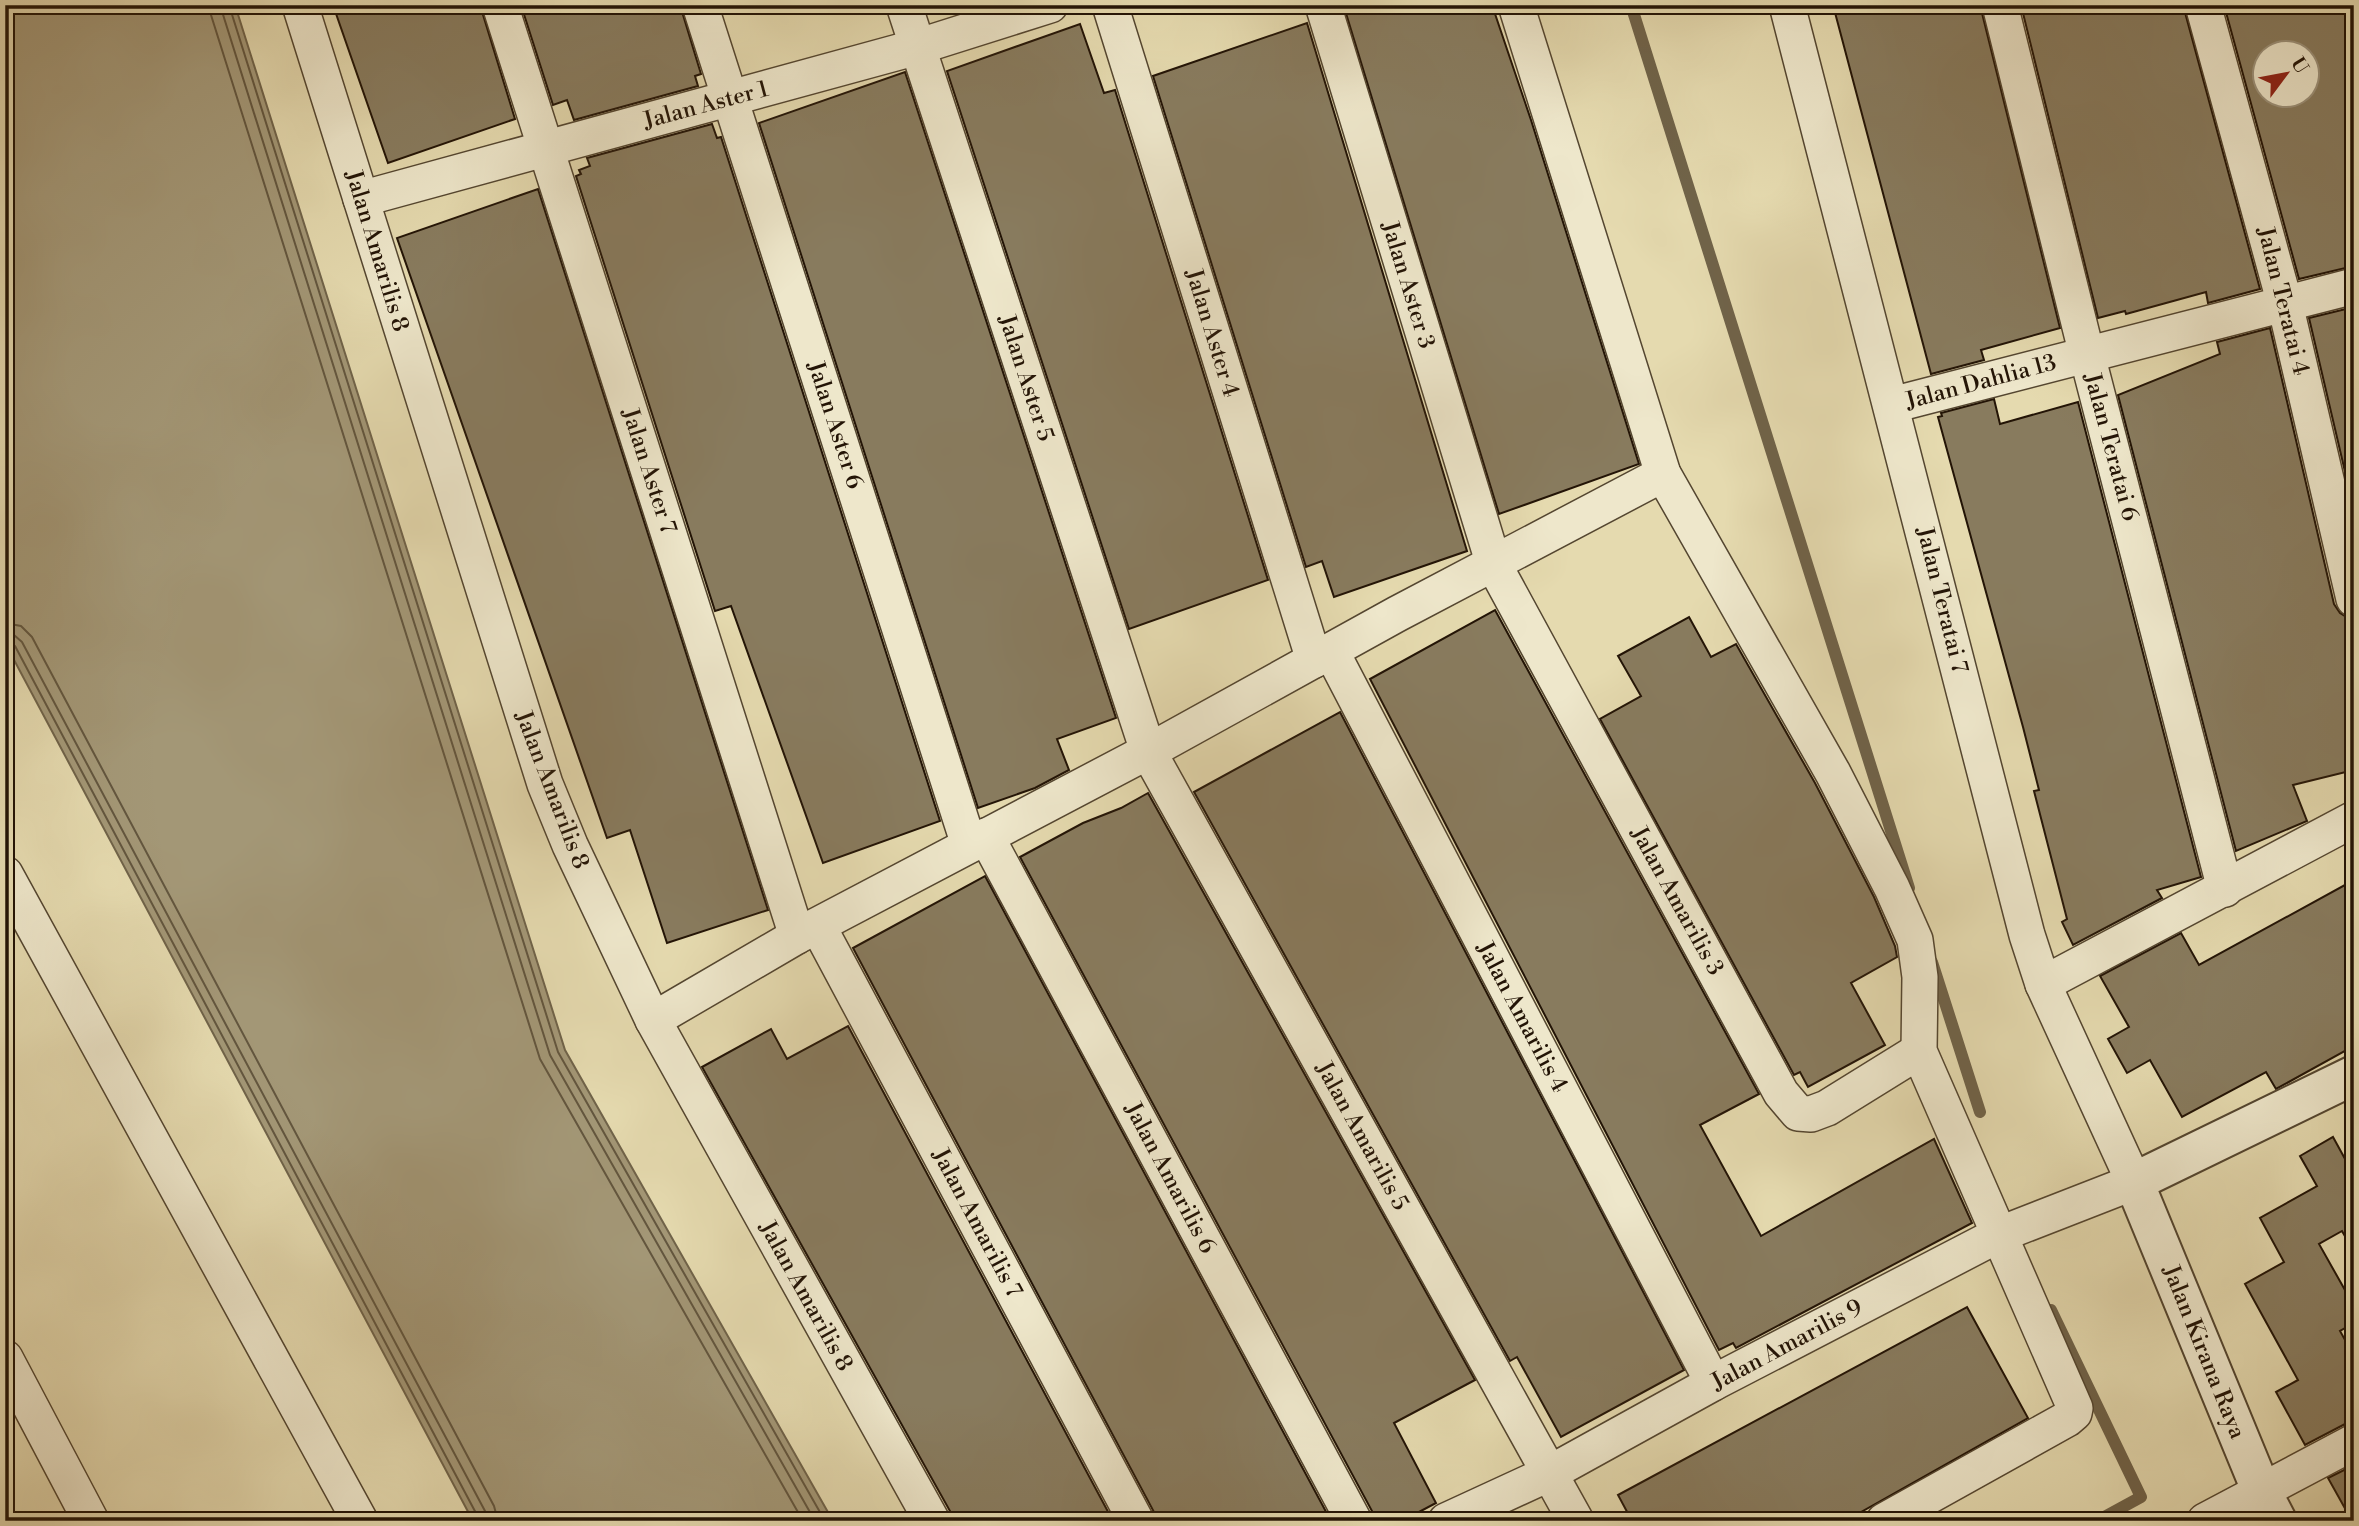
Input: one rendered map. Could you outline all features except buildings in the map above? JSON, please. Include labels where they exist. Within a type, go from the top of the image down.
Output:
[{"type":"street","name":"Jalan Amarilis 8","points":[[300,5],[545,784],[570,845],[653,1020],[932,1521]]},
{"type":"street","name":"Jalan Aster 7","points":[[500,5],[808,931]]},
{"type":"street","name":"Jalan Aster 6","points":[[700,5],[977,841]]},
{"type":"street","name":"Jalan Aster 5","points":[[904,5],[1148,751]]},
{"type":"street","name":"Jalan Aster 1","points":[[361,199],[917,47],[1050,5]]},
{"type":"street","name":"Jalan Aster 4","points":[[1110,5],[1322,656]]},
{"type":"street","name":"Jalan Aster 3","points":[[1322,5],[1494,565]]},
{"type":"street","points":[[1516,5],[1663,474],[1833,773],[1892,888],[1915,940],[1920,977],[1919,1051],[2075,1408],[2074,1413],[2067,1419],[1884,1521]]},
{"type":"street","name":"Jalan Teratai 7","points":[[1787,5],[2024,921],[2043,984],[2134,1182]]},
{"type":"street","name":"Jalan Teratai 6","points":[[2000,5],[2225,889]]},
{"type":"street","name":"Jalan Teratai 4","points":[[2203,5],[2285,304],[2354,598]]},
{"type":"street","name":"Jalan Dahlia 13","points":[[1892,405],[2354,286]]},
{"type":"street","points":[[653,1020],[808,931],[1663,474]]},
{"type":"street","name":"Jalan Amarilis 3","points":[[1494,565],[1789,1104],[1798,1113],[1811,1114],[1827,1108],[1919,1051]]},
{"type":"street","name":"Jalan Amarilis 4","points":[[1322,656],[1713,1383]]},
{"type":"street","name":"Jalan Amarilis 5","points":[[1148,751],[1576,1521]]},
{"type":"street","points":[[2043,984],[2354,819]]},
{"type":"street","name":"Jalan Amarilis 6","points":[[977,841],[1354,1521]]},
{"type":"street","points":[[8,885],[360,1521]]},
{"type":"street","name":"Jalan Amarilis 7","points":[[808,931],[1136,1521]]},
{"type":"street","points":[[2134,1182],[2354,1074]]},
{"type":"street","name":"Jalan Amarilis 9","points":[[1446,1521],[1550,1473],[1713,1383],[1998,1236],[2134,1182]]},
{"type":"street","name":"Jalan Kirana Raya","points":[[2134,1182],[2269,1505]]},
{"type":"street","points":[[6,1362],[91,1521]]},
{"type":"street","points":[[2205,1521],[2269,1505],[2354,1442]]},
{"type":"water","points":[[5,5],[235,5],[565,1050],[833,1521],[473,1521],[5,643]]},
{"type":"waterway","points":[[1631,5],[1909,888]]},
{"type":"waterway","points":[[1932,962],[1980,1112]]},
{"type":"waterway","points":[[2051,1310],[2141,1497],[2097,1521]]}]
